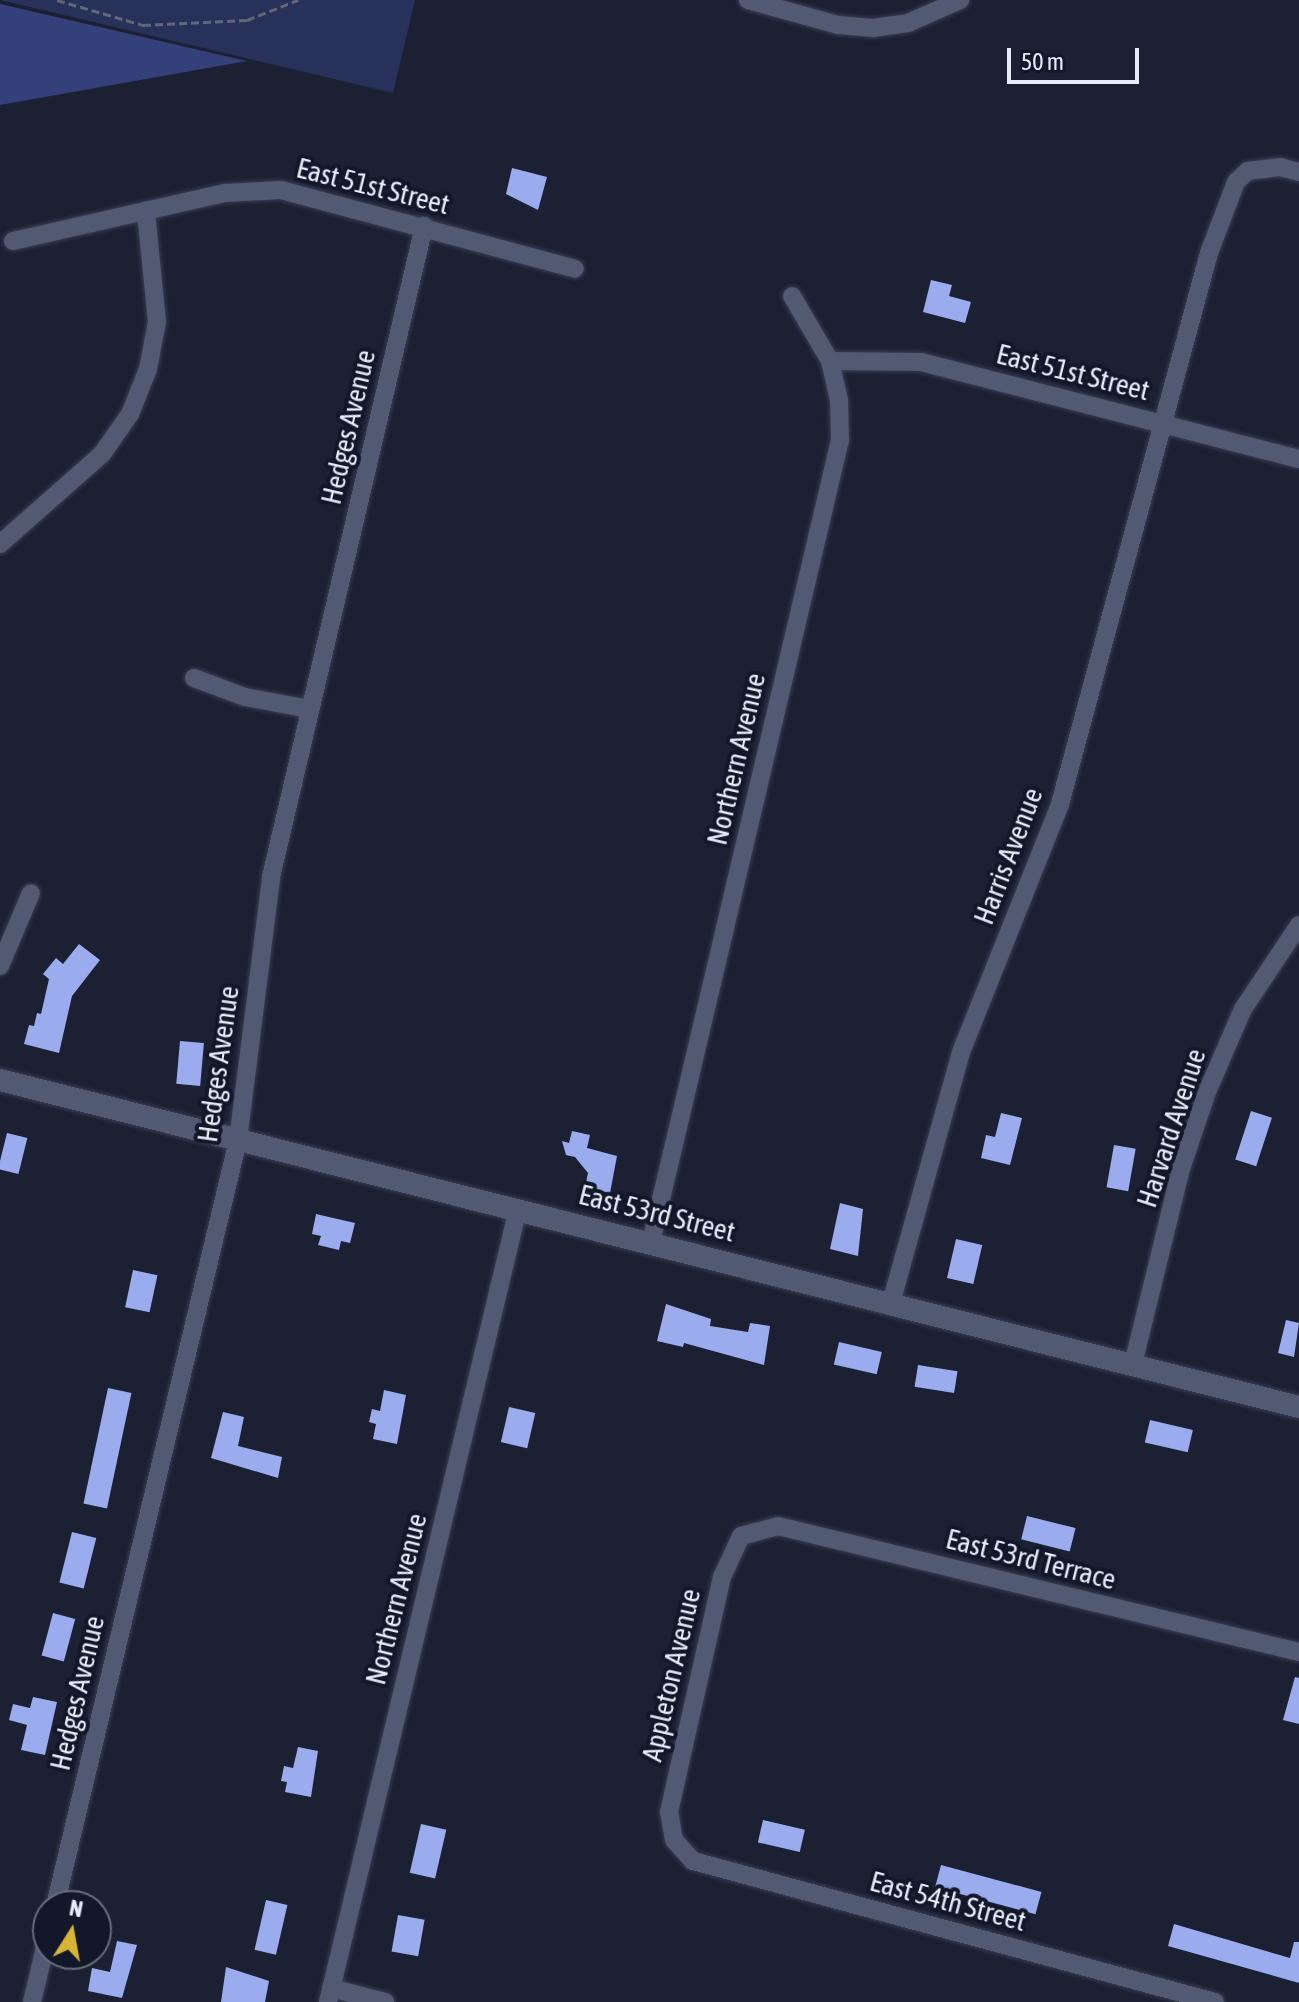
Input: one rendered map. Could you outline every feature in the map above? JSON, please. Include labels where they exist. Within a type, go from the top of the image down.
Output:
[{"type":"street","points":[[748,0],[792,6],[873,28],[908,23],[960,0]]},
{"type":"street","name":"Harris Avenue","points":[[891,1303],[961,1052],[1060,804],[1166,425],[1190,314],[1236,182],[1248,171],[1280,167],[1299,172]]},
{"type":"street","name":"East 51st Street","points":[[13,241],[225,193],[281,190],[575,269]]},
{"type":"street","points":[[0,544],[102,454],[130,414],[148,369],[157,322],[146,211]]},
{"type":"street","name":"Hedges Avenue","points":[[59,1890],[238,1140],[271,877],[424,226]]},
{"type":"street","name":"Northern Avenue","points":[[651,1242],[840,440],[839,400],[830,361],[792,296]]},
{"type":"street","name":"East 51st Street","points":[[830,361],[921,362],[1299,459]]},
{"type":"street","points":[[194,678],[245,697],[310,709]]},
{"type":"street","points":[[0,966],[31,893]]},
{"type":"street","name":"Harvard Avenue","points":[[1133,1364],[1180,1172],[1207,1092],[1243,1009],[1299,925]]},
{"type":"street","name":"East 53rd Street","points":[[0,1080],[1299,1407]]},
{"type":"street","name":"Northern Avenue","points":[[329,1995],[518,1209]]},
{"type":"street","name":"East 53rd Terrace","points":[[749,1532],[778,1526],[1299,1652]]},
{"type":"street","name":"Appleton Avenue","points":[[674,1840],[669,1812],[722,1577],[731,1547],[749,1532]]},
{"type":"street","name":"East 54th Street","points":[[674,1840],[693,1861],[1215,2002]]},
{"type":"street","points":[[32,2002],[40,1970]]},
{"type":"street","points":[[329,1995],[385,2002]]},
{"type":"path","points":[[57,0],[143,25],[247,20],[298,0]]},
{"type":"shaded area","points":[[0,0],[415,0],[393,93]]},
{"type":"shaded area","points":[[0,4],[247,61],[0,105]]},
{"type":"building","points":[[512,168],[547,177],[538,210],[506,194]]},
{"type":"building","points":[[931,280],[952,285],[949,296],[971,302],[965,323],[923,312]]},
{"type":"building","points":[[79,944],[100,960],[72,996],[59,1053],[24,1044],[29,1025],[34,1026],[37,1013],[41,1014],[49,979],[43,974],[56,958],[63,964]]},
{"type":"building","points":[[180,1041],[204,1043],[200,1086],[176,1084]]},
{"type":"building","points":[[1251,1111],[1272,1118],[1256,1166],[1235,1160]]},
{"type":"building","points":[[1001,1113],[1022,1118],[1010,1165],[981,1158],[986,1135],[995,1137]]},
{"type":"building","points":[[572,1131],[590,1135],[587,1148],[617,1156],[610,1193],[585,1187],[588,1173],[575,1157],[566,1155],[562,1141],[569,1143]]},
{"type":"building","points":[[7,1133],[27,1138],[18,1174],[0,1169]]},
{"type":"building","points":[[1114,1145],[1136,1149],[1128,1191],[1107,1187]]},
{"type":"building","points":[[840,1203],[863,1209],[858,1256],[830,1249]]},
{"type":"building","points":[[316,1214],[355,1223],[350,1243],[341,1241],[339,1250],[318,1245],[321,1236],[312,1234]]},
{"type":"building","points":[[956,1239],[982,1245],[973,1284],[947,1278]]},
{"type":"building","points":[[133,1270],[157,1275],[150,1312],[125,1307]]},
{"type":"building","points":[[666,1304],[711,1319],[710,1326],[748,1332],[750,1323],[770,1326],[764,1365],[684,1343],[683,1347],[657,1341]]},
{"type":"building","points":[[1286,1320],[1299,1323],[1294,1357],[1278,1353]]},
{"type":"building","points":[[839,1342],[882,1352],[877,1374],[834,1364]]},
{"type":"building","points":[[918,1365],[958,1371],[954,1393],[915,1387]]},
{"type":"building","points":[[108,1388],[131,1393],[107,1508],[83,1503]]},
{"type":"building","points":[[384,1390],[406,1395],[397,1444],[373,1439],[376,1424],[369,1422],[372,1409],[380,1411]]},
{"type":"building","points":[[509,1407],[535,1413],[527,1448],[501,1442]]},
{"type":"building","points":[[223,1412],[244,1417],[238,1446],[282,1457],[278,1478],[211,1458]]},
{"type":"building","points":[[1150,1420],[1193,1430],[1188,1452],[1145,1442]]},
{"type":"building","points":[[1027,1516],[1076,1528],[1070,1551],[1021,1539]]},
{"type":"building","points":[[72,1532],[96,1538],[84,1589],[59,1582]]},
{"type":"building","points":[[53,1613],[75,1619],[64,1661],[42,1656]]},
{"type":"building","points":[[1295,1677],[1299,1678],[1299,1724],[1283,1720]]},
{"type":"building","points":[[33,1697],[57,1702],[45,1755],[21,1750],[27,1725],[9,1720],[13,1704],[30,1708]]},
{"type":"building","points":[[298,1747],[318,1751],[311,1797],[285,1792],[287,1782],[281,1781],[284,1766],[293,1768]]},
{"type":"building","points":[[763,1820],[805,1830],[800,1852],[758,1842]]},
{"type":"building","points":[[421,1824],[446,1830],[435,1879],[410,1873]]},
{"type":"building","points":[[941,1865],[1041,1892],[1036,1914],[935,1887]]},
{"type":"building","points":[[266,1900],[287,1905],[276,1955],[255,1950]]},
{"type":"building","points":[[398,1915],[425,1920],[418,1956],[392,1951]]},
{"type":"building","points":[[1174,1924],[1290,1958],[1294,1942],[1299,1942],[1299,1983],[1168,1946]]},
{"type":"building","points":[[117,1941],[137,1945],[122,1998],[88,1991],[92,1970],[110,1972]]},
{"type":"building","points":[[226,1967],[269,1981],[265,2002],[221,2002]]}]
